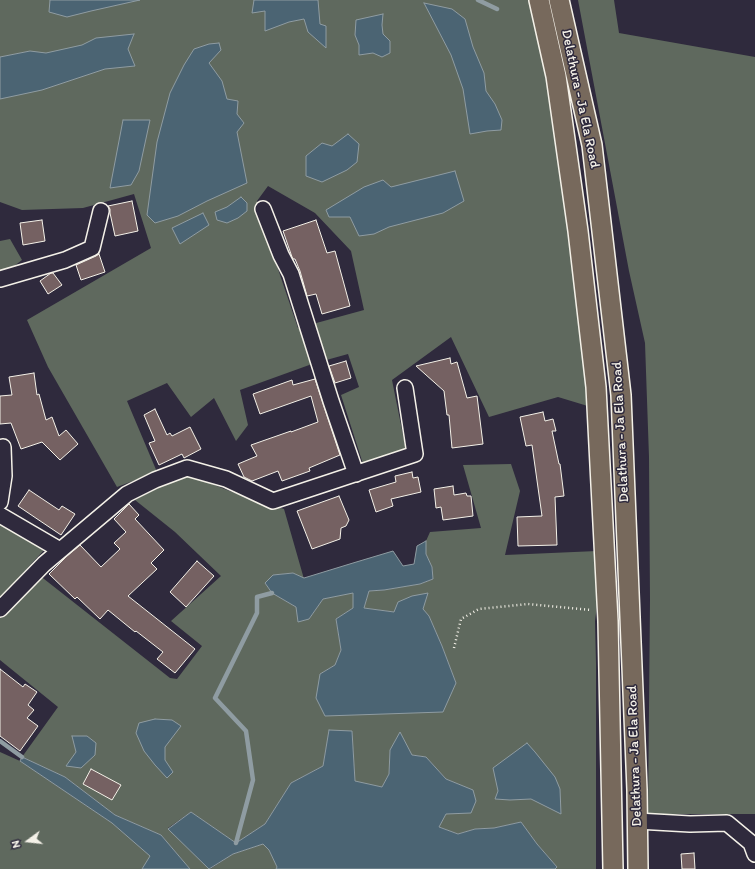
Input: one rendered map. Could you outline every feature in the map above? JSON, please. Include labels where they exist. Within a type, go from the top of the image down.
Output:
[{"type":"main road","name":"Delathura - Ja Ela Road","points":[[539,0],[557,83],[578,231],[596,387],[607,612],[613,869]]},
{"type":"main road","name":"Delathura - Ja Ela Road","points":[[559,0],[592,145],[621,395],[638,869]]},
{"type":"street","points":[[263,209],[281,255],[291,274],[331,401],[356,474]]},
{"type":"street","points":[[0,279],[65,260],[92,248],[101,211]]},
{"type":"street","points":[[0,609],[44,564],[127,494],[155,480],[187,468],[226,479],[273,501],[415,454],[405,388]]},
{"type":"street","points":[[0,502],[4,476],[3,447]]},
{"type":"street","points":[[0,515],[60,550]]},
{"type":"street","points":[[637,821],[690,824],[727,823],[751,843],[755,854]]},
{"type":"path","points":[[454,648],[462,618],[479,609],[528,604],[607,612]]},
{"type":"shaded area","points":[[0,0],[530,0],[552,93],[591,407],[558,397],[489,417],[451,337],[392,380],[406,450],[363,464],[341,395],[359,387],[348,354],[312,364],[240,390],[248,425],[236,441],[214,398],[191,417],[167,383],[127,401],[157,472],[117,487],[48,367],[27,320],[151,248],[134,194],[83,208],[22,210],[0,202]],"holes":[[[268,186],[315,213],[351,251],[364,310],[298,328],[257,201]]]},
{"type":"shaded area","points":[[578,0],[614,0],[619,33],[755,57],[755,814],[648,814],[650,600],[649,457],[645,343],[629,271]]},
{"type":"shaded area","points":[[10,239],[22,260],[0,277],[0,241]]},
{"type":"shaded area","points":[[511,464],[520,491],[505,555],[597,551],[598,598],[595,621],[596,869],[555,869],[557,867],[537,844],[521,822],[494,828],[475,829],[458,834],[439,827],[445,814],[472,790],[446,779],[426,757],[390,750],[389,774],[382,787],[355,782],[352,731],[329,731],[323,766],[291,783],[265,824],[236,843],[191,812],[168,828],[209,869],[190,869],[161,835],[115,815],[65,777],[22,757],[58,707],[0,660],[0,618],[39,575],[170,678],[177,679],[202,646],[171,621],[221,576],[175,532],[135,500],[181,475],[191,476],[240,495],[284,509],[304,579],[293,573],[273,575],[265,583],[272,593],[296,607],[309,619],[323,599],[353,592],[353,608],[336,619],[341,650],[335,665],[320,674],[456,683],[429,616],[422,609],[394,612],[364,608],[369,591],[420,584],[433,579],[432,567],[426,554],[426,541],[430,532],[481,528],[463,465]]},
{"type":"shaded area","points":[[0,525],[44,550],[0,598]]},
{"type":"shaded area","points":[[0,752],[20,761],[112,823],[151,856],[142,869],[0,869]]},
{"type":"shaded area","points":[[263,844],[269,850],[277,867],[276,869],[210,869],[233,854]]},
{"type":"water","points":[[50,0],[140,0],[67,17],[49,12]]},
{"type":"water","points":[[254,0],[318,0],[320,24],[326,26],[326,48],[308,32],[304,19],[289,22],[265,31],[265,11],[252,13]]},
{"type":"water","points":[[424,3],[452,9],[465,19],[473,47],[484,73],[486,91],[495,104],[502,120],[501,130],[470,134],[463,89],[451,55]]},
{"type":"water","points":[[383,14],[383,34],[390,41],[390,53],[382,57],[373,53],[359,55],[359,45],[355,35],[356,20]]},
{"type":"water","points":[[134,34],[128,49],[135,66],[105,69],[42,90],[0,99],[0,57],[30,51],[46,53],[82,45],[96,38]]},
{"type":"water","points":[[219,43],[221,50],[209,63],[222,81],[227,99],[238,101],[237,114],[244,123],[237,132],[247,183],[178,216],[155,223],[147,215],[157,142],[170,93],[194,49],[209,44]]},
{"type":"water","points":[[123,120],[150,120],[139,171],[131,185],[110,188]]},
{"type":"water","points":[[348,134],[359,144],[357,162],[347,170],[322,182],[306,176],[306,156],[322,143],[332,146]]},
{"type":"water","points":[[455,171],[464,201],[443,213],[389,227],[374,234],[359,236],[350,217],[329,217],[326,210],[364,187],[383,180],[391,187]]},
{"type":"water","points":[[241,197],[247,203],[247,211],[238,218],[227,223],[217,220],[215,212],[227,207]]},
{"type":"water","points":[[203,213],[209,225],[180,244],[172,228]]},
{"type":"water","points":[[426,541],[426,554],[432,567],[433,579],[420,584],[369,591],[364,608],[394,612],[398,602],[412,596],[428,593],[423,609],[429,616],[456,683],[443,712],[325,716],[316,698],[320,674],[335,665],[341,650],[336,619],[353,608],[353,593],[323,599],[309,619],[298,622],[296,607],[272,593],[265,583],[273,575],[293,573],[304,578],[393,551],[403,566],[414,564],[417,546]]},
{"type":"water","points":[[155,719],[172,720],[181,726],[165,747],[165,760],[173,772],[167,778],[144,751],[136,733],[139,723]]},
{"type":"water","points":[[329,730],[352,731],[355,781],[382,787],[389,774],[390,750],[400,732],[412,755],[426,757],[446,779],[473,790],[476,801],[471,813],[446,814],[439,827],[458,834],[475,829],[494,828],[521,822],[537,844],[557,867],[555,869],[276,869],[277,867],[269,850],[263,844],[233,854],[209,869],[168,829],[191,812],[236,843],[265,824],[291,783],[323,766]]},
{"type":"water","points":[[72,736],[87,736],[96,743],[95,755],[81,768],[66,766],[76,752]]},
{"type":"water","points":[[527,743],[555,777],[560,789],[561,814],[531,799],[495,799],[498,791],[493,768]]},
{"type":"water","points":[[22,757],[65,777],[115,815],[161,835],[190,869],[142,869],[150,856],[112,823],[20,761]]},
{"type":"building","points":[[132,201],[138,231],[115,236],[110,209],[108,206]]},
{"type":"building","points":[[42,220],[45,241],[23,245],[20,223]]},
{"type":"building","points":[[316,220],[327,253],[335,251],[350,306],[322,314],[316,294],[307,296],[300,271],[295,259],[292,257],[283,231]]},
{"type":"building","points":[[99,254],[105,272],[81,280],[76,265]]},
{"type":"building","points":[[53,273],[62,285],[48,294],[40,281]]},
{"type":"building","points":[[450,358],[451,364],[457,362],[467,398],[477,396],[483,444],[452,448],[449,415],[447,415],[444,391],[416,366]]},
{"type":"building","points":[[346,361],[351,378],[335,383],[329,366]]},
{"type":"building","points":[[34,373],[37,395],[39,394],[46,420],[52,417],[59,436],[66,430],[78,444],[60,460],[42,442],[21,449],[11,423],[0,424],[0,396],[12,395],[9,377]]},
{"type":"building","points":[[315,379],[340,455],[309,468],[310,471],[282,481],[278,471],[252,481],[244,477],[238,464],[257,456],[251,445],[318,422],[311,396],[260,414],[253,394],[292,380],[293,385]]},
{"type":"building","points":[[155,409],[167,435],[170,433],[172,436],[190,427],[201,449],[184,458],[182,454],[159,465],[149,443],[155,441],[144,415]]},
{"type":"building","points":[[543,412],[545,421],[553,419],[556,431],[552,431],[560,464],[564,496],[555,497],[557,545],[518,546],[517,517],[542,516],[532,445],[526,446],[520,417]]},
{"type":"building","points":[[412,472],[413,478],[418,477],[421,492],[391,499],[393,506],[376,512],[369,490],[396,482],[395,476]]},
{"type":"building","points":[[453,486],[454,495],[466,493],[467,496],[471,496],[473,516],[443,520],[441,507],[436,508],[434,489]]},
{"type":"building","points":[[29,490],[59,510],[62,506],[75,514],[61,535],[18,506]]},
{"type":"building","points":[[339,496],[349,520],[346,526],[341,528],[340,539],[312,549],[297,511]]},
{"type":"building","points":[[129,504],[139,515],[135,519],[164,550],[151,563],[157,569],[128,596],[195,649],[175,673],[157,659],[163,652],[108,610],[100,619],[77,597],[75,599],[49,574],[80,545],[101,567],[120,549],[114,543],[126,532],[114,519]]},
{"type":"building","points":[[197,561],[214,576],[186,607],[170,592]]},
{"type":"building","points":[[0,669],[23,687],[25,684],[37,692],[28,705],[34,710],[27,718],[38,726],[20,751],[0,736]]},
{"type":"building","points":[[91,769],[121,785],[112,800],[83,784]]},
{"type":"building","points":[[694,853],[695,869],[682,869],[681,854]]},
{"type":"waterway","points":[[478,0],[497,9]]},
{"type":"waterway","points":[[236,843],[253,780],[246,731],[215,698],[257,613],[257,597],[272,593]]},
{"type":"waterway","points":[[0,741],[22,757]]}]
